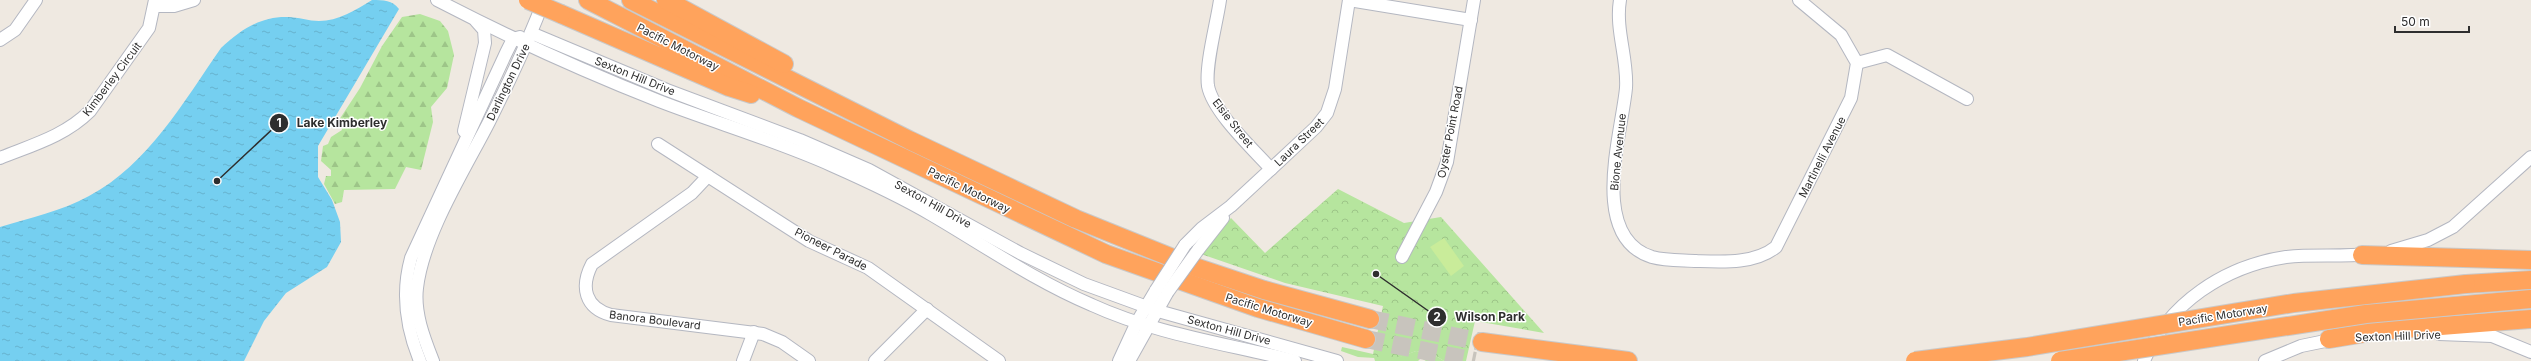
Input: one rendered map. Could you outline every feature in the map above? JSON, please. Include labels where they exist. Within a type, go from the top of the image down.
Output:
[{"type":"highway","points":[[528,0],[729,87],[798,108]]},
{"type":"highway","name":"Pacific Motorway","points":[[588,0],[798,108],[1106,254],[1258,308],[1366,339]]},
{"type":"highway","name":"Pacific Motorway","points":[[631,0],[909,140],[1076,219],[1151,250],[1264,290],[1370,319]]},
{"type":"highway","points":[[666,0],[890,122],[909,140]]},
{"type":"highway","points":[[2362,255],[2531,260]]},
{"type":"highway","name":"Pacific Motorway","points":[[1915,361],[2027,347],[2294,303],[2466,284],[2531,280]]},
{"type":"highway","name":"Pacific Motorway","points":[[2060,361],[2366,314],[2531,299]]},
{"type":"highway","points":[[2329,340],[2377,331],[2531,319]]},
{"type":"highway","points":[[1482,342],[1628,361]]},
{"type":"street","points":[[0,40],[15,30],[36,0]]},
{"type":"street","points":[[155,3],[174,6],[194,0]]},
{"type":"street","name":"Sexton Hill Drive","points":[[437,0],[513,39],[659,101],[831,165],[931,214],[1071,296],[1149,326],[1296,361]]},
{"type":"street","points":[[532,33],[544,0]]},
{"type":"street","name":"Elsie Street","points":[[1220,0],[1208,76],[1210,91],[1227,119],[1271,169]]},
{"type":"street","points":[[1349,0],[1471,20]]},
{"type":"street","name":"Laura Street","points":[[1129,361],[1158,311],[1162,292],[1185,245],[1202,228],[1238,200],[1316,127],[1327,113],[1335,89],[1349,0]]},
{"type":"street","name":"Oyster Point Road","points":[[1402,257],[1436,192],[1445,168],[1474,0]]},
{"type":"street","name":"Bione Avenuue","points":[[1620,0],[1626,87],[1616,152],[1614,185],[1616,215],[1624,234],[1644,253],[1664,259],[1749,259],[1765,256],[1776,247]]},
{"type":"street","points":[[1800,0],[1841,35],[1856,63],[1887,55],[1966,100]]},
{"type":"street","name":"Kimberley Circuit","points":[[0,158],[56,136],[81,120],[147,32],[155,3]]},
{"type":"street","points":[[463,142],[465,121],[486,40],[482,27],[471,17]]},
{"type":"street","name":"Sexton Hill Drive","points":[[532,33],[667,90],[837,156],[908,189],[1043,265],[1084,284],[1158,311],[1337,361]]},
{"type":"street","name":"Darlington Drive","points":[[420,361],[406,313],[407,272],[413,251],[463,142],[513,39],[532,33]]},
{"type":"street","name":"Darlington Drive","points":[[433,361],[422,331],[418,313],[417,288],[422,261],[457,184],[532,33]]},
{"type":"street","name":"Martinelli Avenue","points":[[1776,247],[1852,98],[1856,63]]},
{"type":"street","name":"Pioneer Parade","points":[[658,144],[809,241],[868,268],[999,361]]},
{"type":"street","points":[[2144,361],[2156,338],[2177,311],[2201,290],[2228,274],[2258,263],[2286,257],[2362,255],[2404,248],[2428,240],[2453,227],[2531,157]]},
{"type":"street","name":"Banora Boulevard","points":[[708,176],[692,194],[592,264],[586,276],[584,290],[591,305],[611,315],[754,332],[777,339],[809,361]]},
{"type":"street","name":"Laura Street","points":[[1162,292],[1238,200]]},
{"type":"street","points":[[1119,361],[1146,306],[1162,292]]},
{"type":"street","points":[[875,361],[927,309]]},
{"type":"street","points":[[742,361],[754,332]]},
{"type":"street","name":"Sexton Hill Drive","points":[[2265,361],[2301,346],[2329,340],[2476,334],[2506,340],[2531,352]]},
{"type":"green space","points":[[420,14],[440,21],[448,31],[454,55],[447,88],[431,107],[433,122],[421,170],[406,167],[395,189],[344,190],[342,202],[335,204],[324,184],[326,176],[331,176],[331,170],[321,161],[323,146],[328,144],[331,137],[342,130],[339,120],[360,88],[382,46],[402,17]]},
{"type":"green space","points":[[1338,189],[1404,223],[1441,217],[1544,333],[1475,321],[1466,361],[1444,361],[1431,353],[1416,351],[1390,361],[1375,361],[1373,354],[1383,306],[1285,283],[1201,254],[1231,218],[1265,253]]},
{"type":"green space","points":[[1444,238],[1464,266],[1451,276],[1430,247]]},
{"type":"green space","points":[[1342,347],[1373,354],[1375,358],[1358,357],[1341,351]]},
{"type":"green space","points":[[1416,351],[1431,353],[1444,361],[1426,361],[1421,358],[1418,361],[1388,361]]},
{"type":"water","points":[[372,0],[387,1],[394,4],[399,9],[318,146],[318,177],[332,200],[340,222],[341,242],[327,267],[286,293],[264,321],[244,361],[0,361],[0,227],[68,206],[89,196],[110,183],[147,150],[179,110],[221,48],[243,30],[260,22],[278,17],[326,21],[340,17]]},
{"type":"tunnel","points":[[1370,319],[1482,342]]},
{"type":"tunnel","points":[[1366,339],[1475,361]]},
{"type":"place","name":"Lake Kimberley","points":[[217,181]]},
{"type":"place","name":"Wilson Park","points":[[1376,274]]}]
